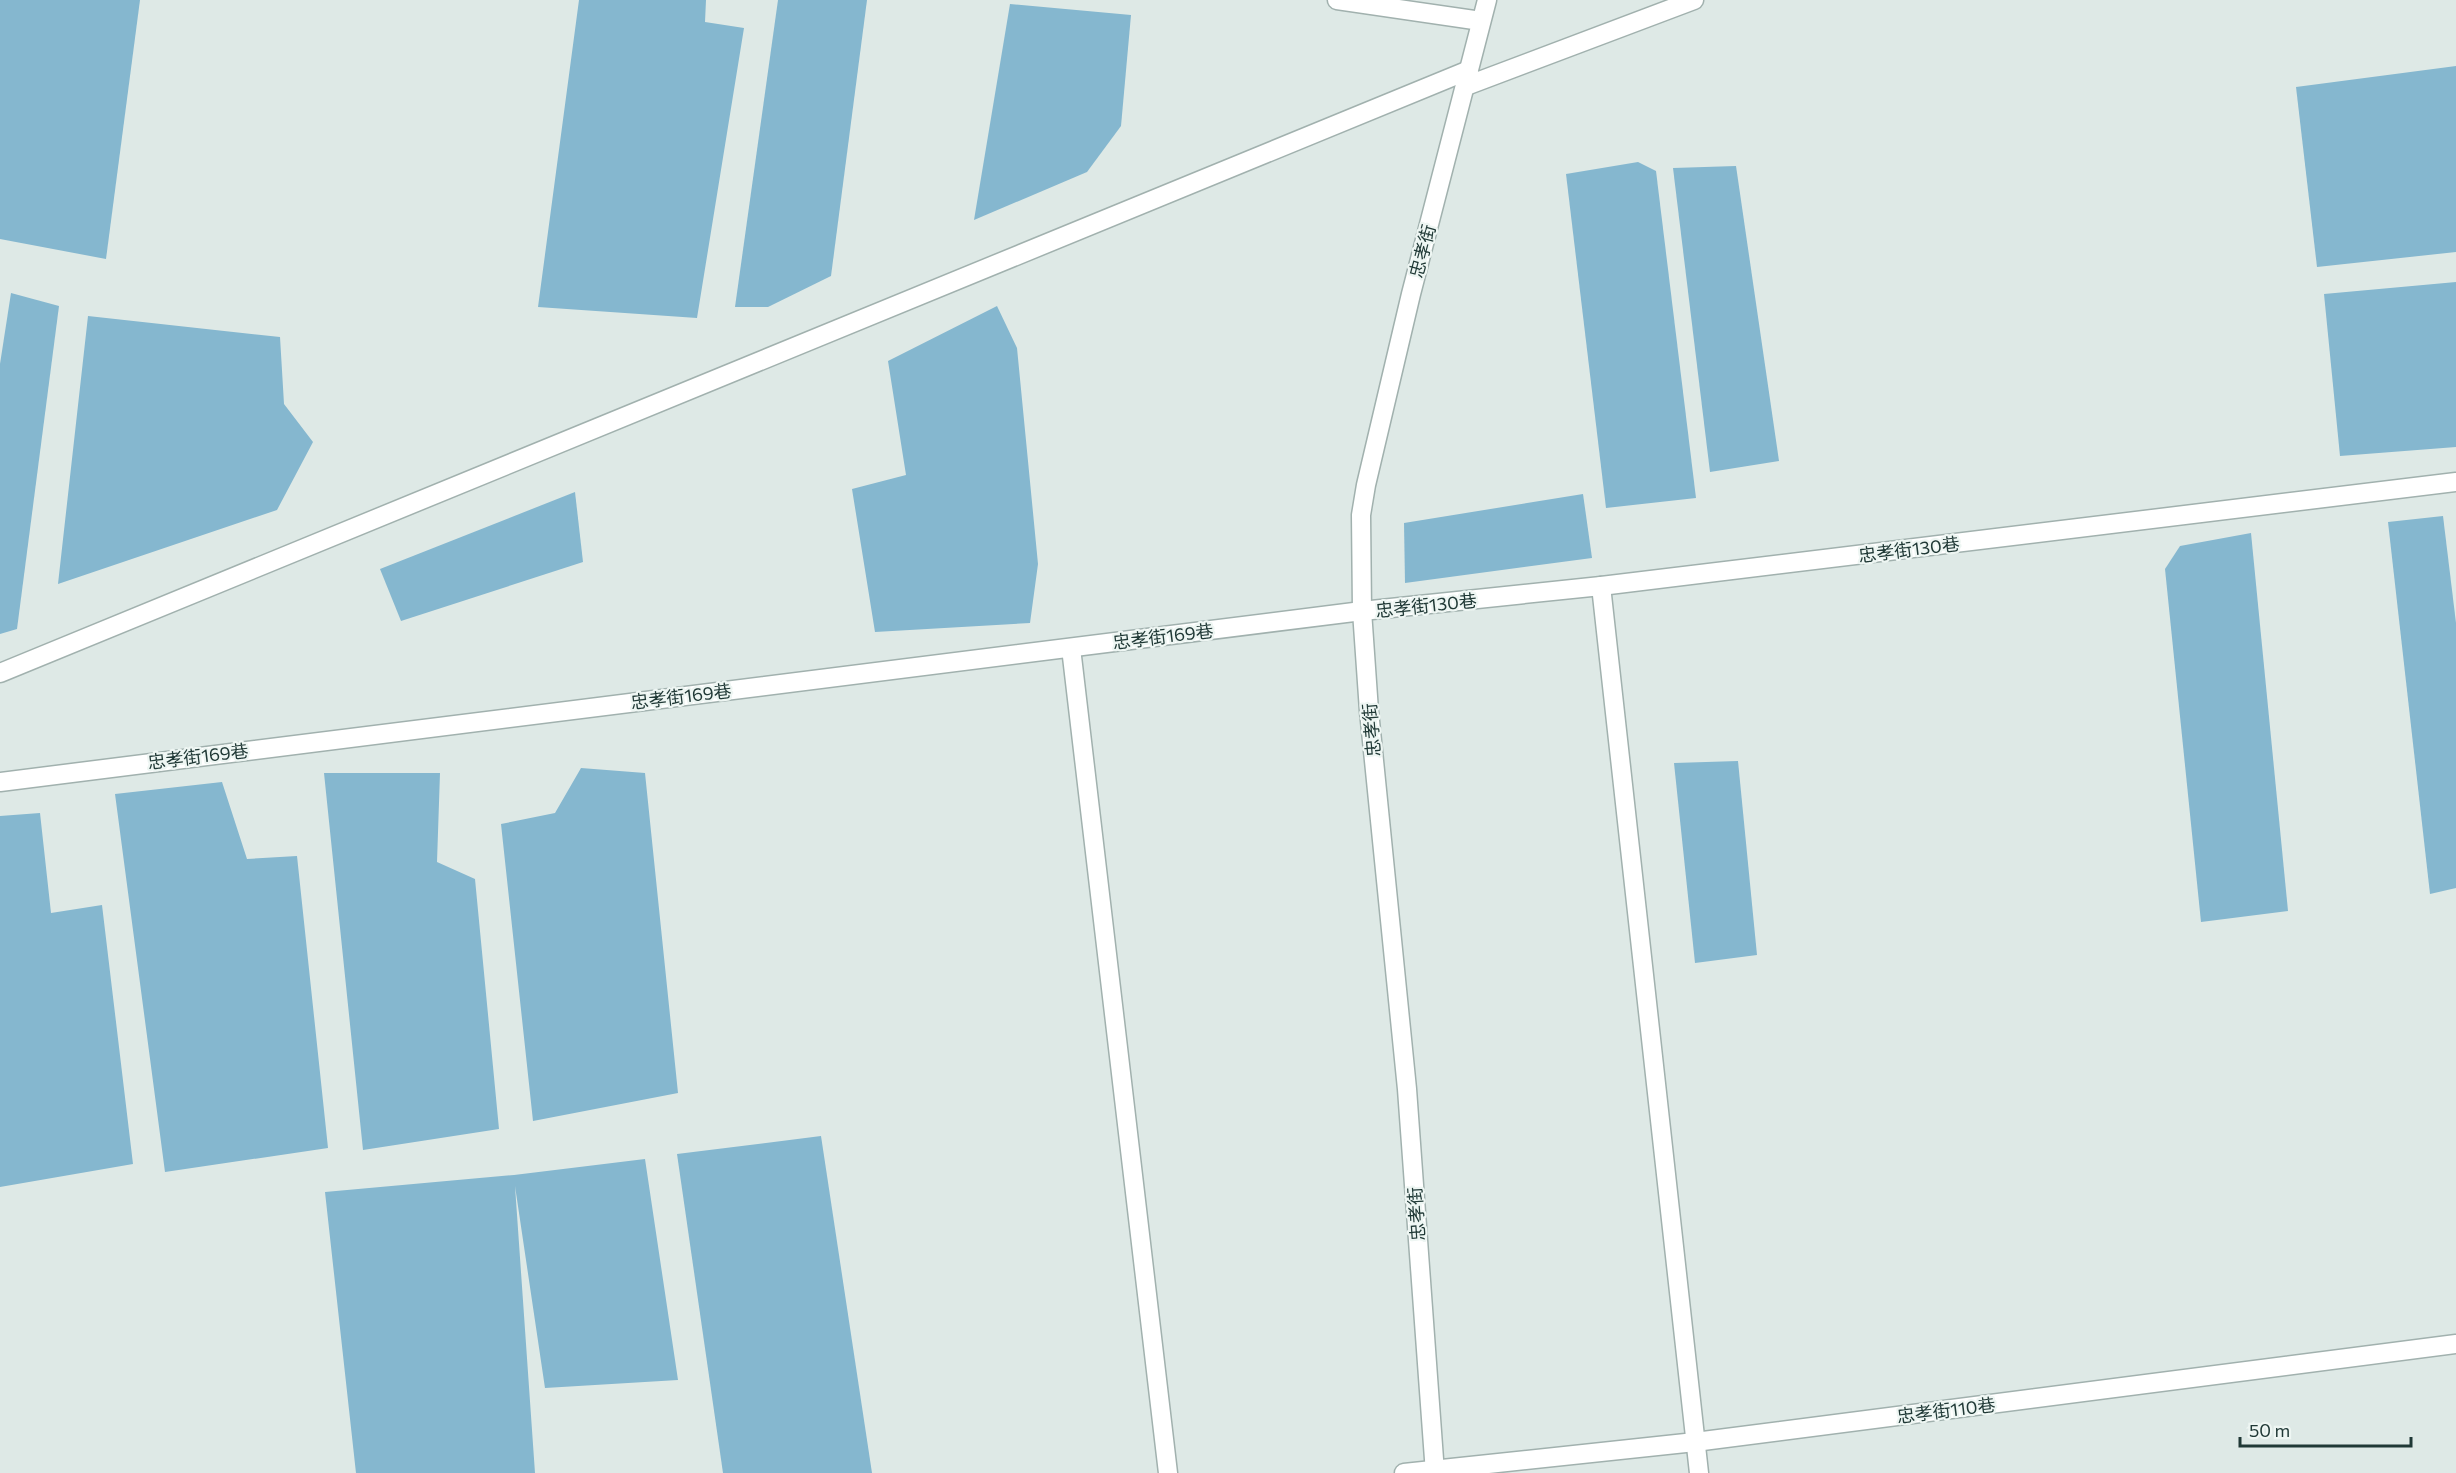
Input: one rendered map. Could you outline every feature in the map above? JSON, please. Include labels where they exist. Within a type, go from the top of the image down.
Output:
[{"type":"street","points":[[1336,0],[1481,21]]},
{"type":"street","name":"忠孝街","points":[[1435,1471],[1407,1089],[1369,711],[1362,611],[1361,515],[1411,294],[1487,0]]},
{"type":"street","points":[[0,673],[1468,78],[1694,0]]},
{"type":"street","name":"忠孝街130巷","points":[[1362,611],[1602,586],[2456,482]]},
{"type":"street","points":[[1602,586],[1699,1473]]},
{"type":"street","name":"忠孝街169巷","points":[[0,782],[1362,611]]},
{"type":"street","points":[[1071,648],[1168,1473]]},
{"type":"street","name":"忠孝街110巷","points":[[1404,1473],[1695,1442],[2456,1344]]},
{"type":"water","points":[[0,0],[140,0],[106,259],[0,239]]},
{"type":"water","points":[[579,0],[706,0],[705,22],[744,28],[697,318],[538,307]]},
{"type":"water","points":[[778,0],[867,0],[831,276],[768,307],[735,307]]},
{"type":"water","points":[[1010,4],[1131,15],[1121,126],[1087,172],[974,220]]},
{"type":"water","points":[[2456,66],[2456,252],[2317,267],[2296,87]]},
{"type":"water","points":[[1638,162],[1656,171],[1696,498],[1606,508],[1566,174]]},
{"type":"water","points":[[1736,166],[1779,461],[1710,472],[1673,168]]},
{"type":"water","points":[[2456,282],[2456,447],[2340,456],[2324,294]]},
{"type":"water","points":[[11,293],[59,306],[17,629],[0,634],[0,364]]},
{"type":"water","points":[[997,306],[1017,348],[1038,564],[1030,623],[875,632],[852,489],[906,475],[888,361]]},
{"type":"water","points":[[88,316],[280,337],[284,404],[313,442],[277,510],[58,584]]},
{"type":"water","points":[[575,492],[583,562],[401,621],[380,569]]},
{"type":"water","points":[[1583,494],[1592,558],[1405,583],[1404,523]]},
{"type":"water","points":[[2443,516],[2456,623],[2456,888],[2430,894],[2388,522]]},
{"type":"water","points":[[2251,533],[2288,911],[2201,922],[2165,569],[2180,546]]},
{"type":"water","points":[[1738,761],[1757,955],[1695,963],[1674,763]]},
{"type":"water","points":[[581,768],[645,773],[678,1093],[533,1121],[501,824],[555,813]]},
{"type":"water","points":[[324,773],[440,773],[437,862],[475,879],[499,1129],[363,1150]]},
{"type":"water","points":[[222,782],[247,859],[297,856],[328,1148],[165,1172],[115,794]]},
{"type":"water","points":[[40,813],[51,913],[102,905],[133,1164],[0,1187],[0,816]]},
{"type":"water","points":[[821,1136],[872,1473],[723,1473],[677,1154]]},
{"type":"water","points":[[645,1159],[678,1380],[545,1388],[515,1186],[535,1473],[356,1473],[325,1192],[514,1175]]}]
